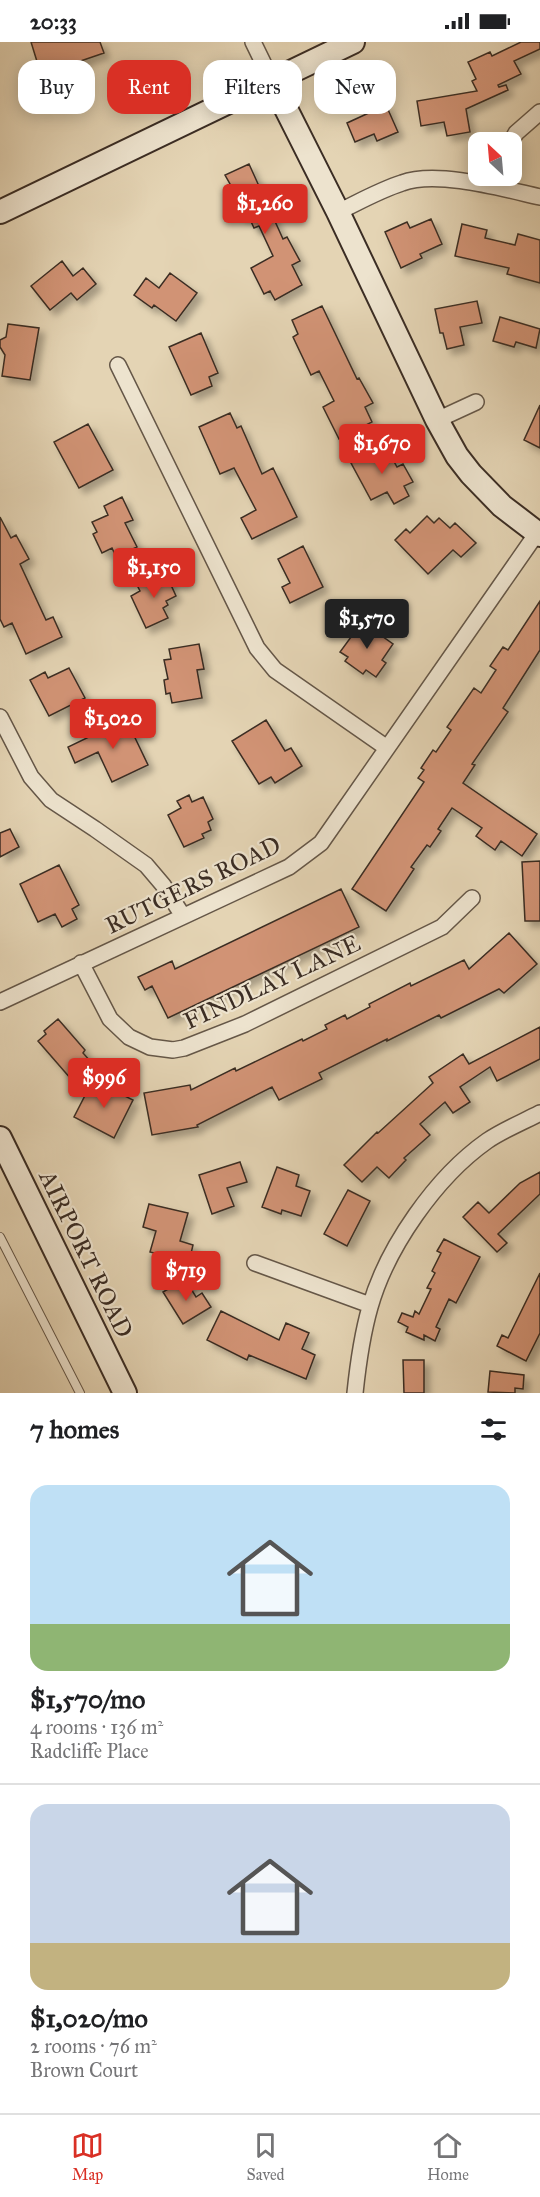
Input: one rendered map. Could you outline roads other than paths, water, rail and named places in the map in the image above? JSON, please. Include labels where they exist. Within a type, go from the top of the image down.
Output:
[{"type":"main road","points":[[302,67],[353,42]]},
{"type":"main road","points":[[0,212],[203,114]]},
{"type":"main road","points":[[289,114],[437,420],[457,456],[502,506],[539,534]]},
{"type":"main road","name":"AIRPORT ROAD","points":[[0,1138],[125,1393]]},
{"type":"street","points":[[253,42],[262,60]]},
{"type":"street","points":[[517,132],[540,112]]},
{"type":"street","points":[[338,212],[404,182],[430,178],[468,180]]},
{"type":"street","points":[[511,186],[540,197]]},
{"type":"street","points":[[118,365],[256,648],[275,670],[387,748]]},
{"type":"street","points":[[437,420],[476,402]]},
{"type":"street","name":"RUTGERS ROAD","points":[[0,1002],[289,867],[321,843],[539,534]]},
{"type":"street","points":[[0,717],[31,777],[51,801],[146,865],[163,885],[183,916]]},
{"type":"street","name":"FINDLAY LANE","points":[[81,963],[110,1019],[129,1037],[150,1047],[173,1050],[184,1048],[245,1024],[442,927],[472,898]]},
{"type":"street","points":[[355,1393],[359,1355],[370,1305],[390,1258],[415,1215],[453,1169],[488,1140],[540,1113]]},
{"type":"street","points":[[255,1263],[370,1305]]},
{"type":"lane","points":[[0,1237],[80,1393]]}]
